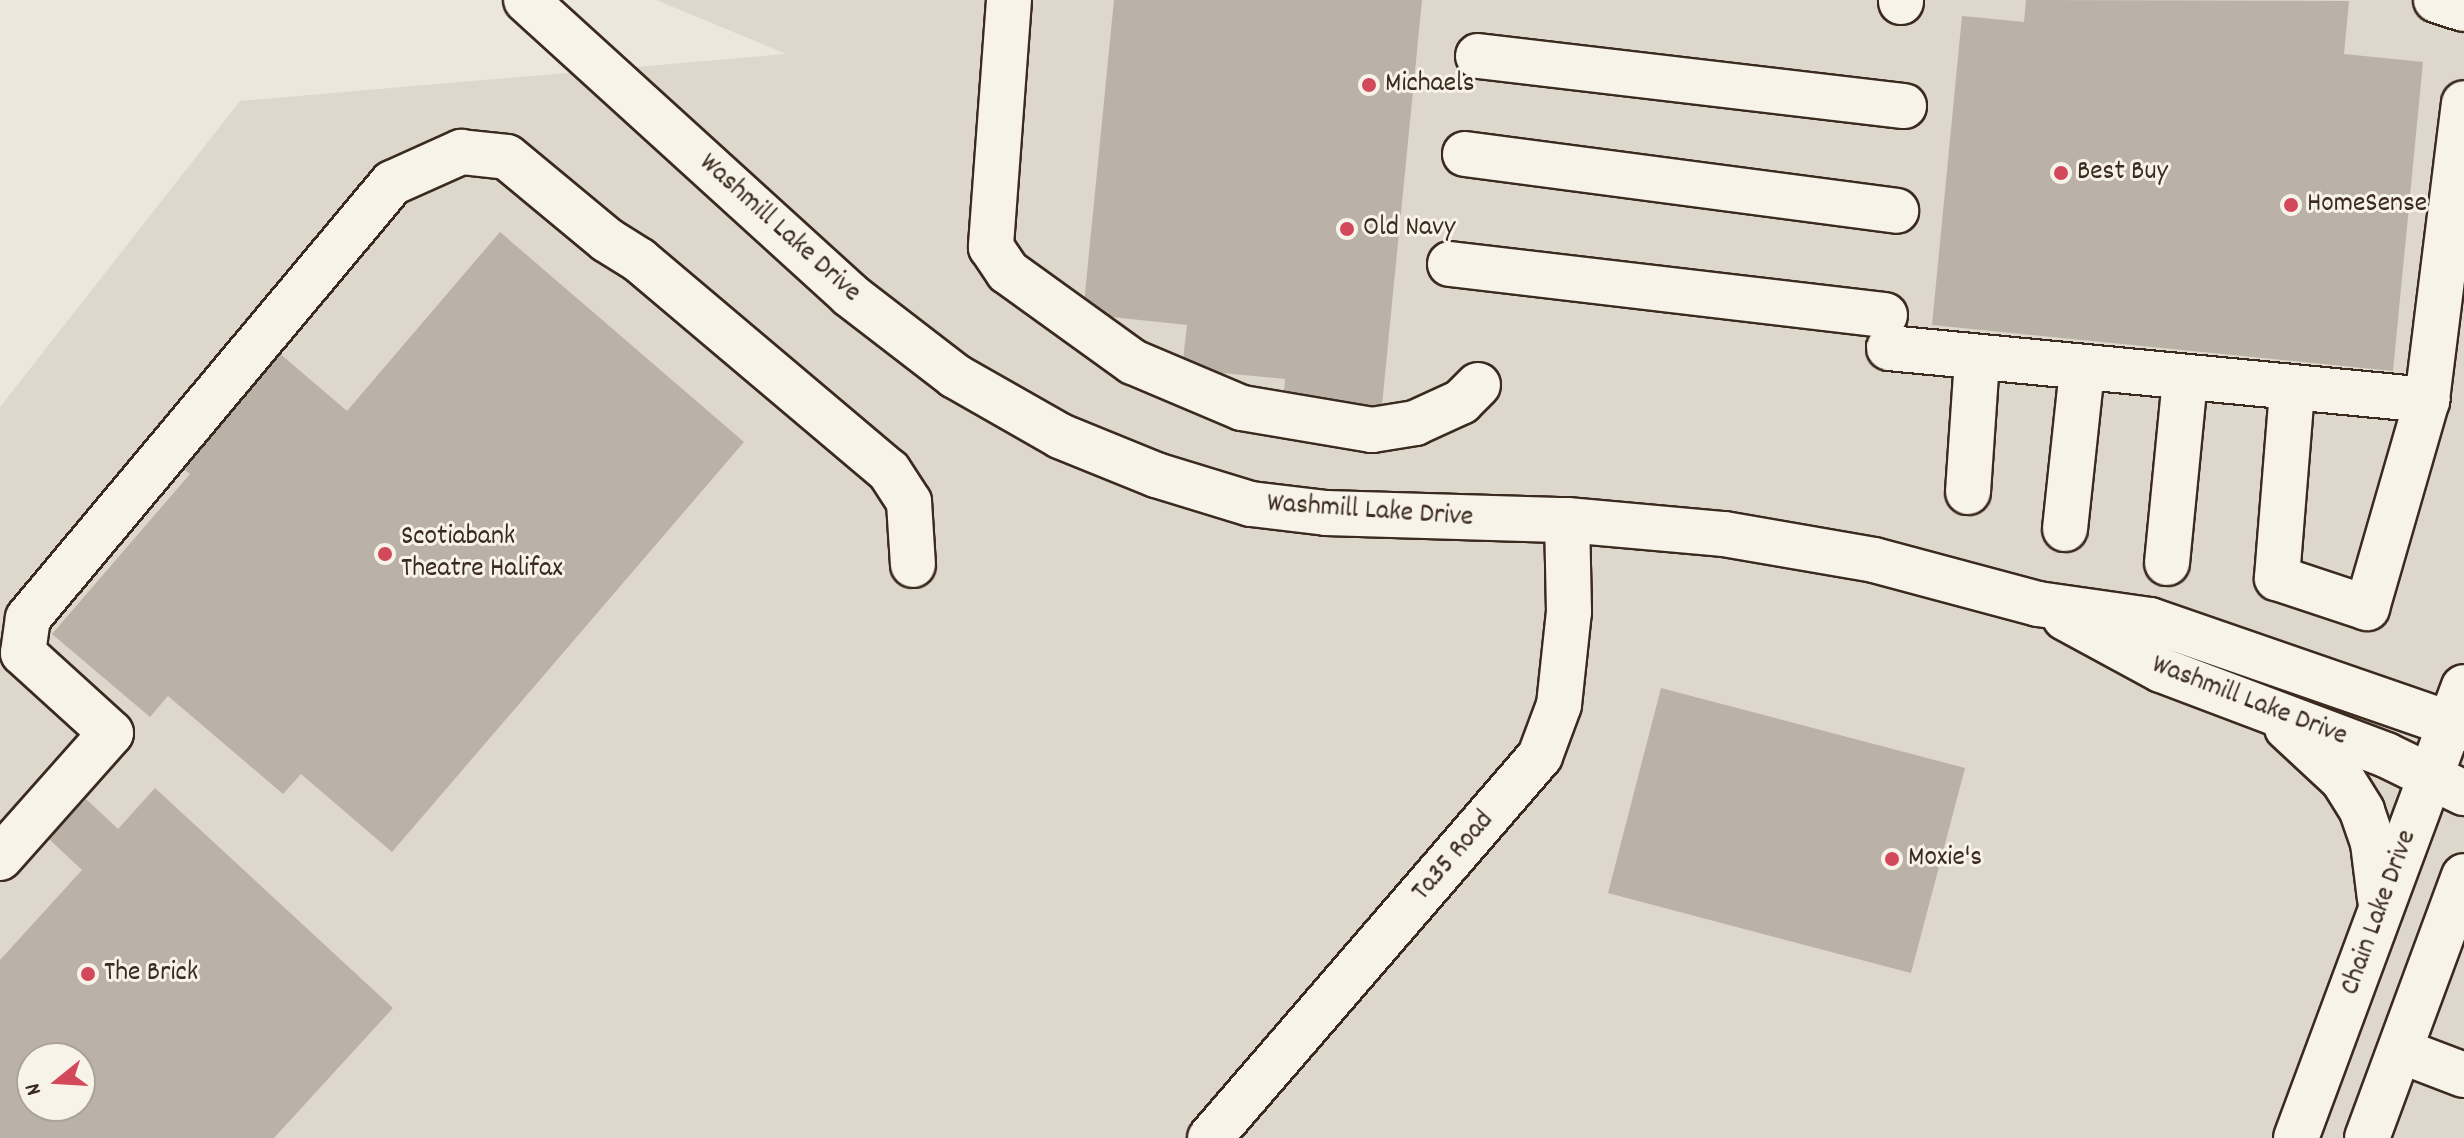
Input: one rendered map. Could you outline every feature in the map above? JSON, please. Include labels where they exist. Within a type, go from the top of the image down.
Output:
[{"type":"street","name":"Washmill Lake Drive","points":[[526,0],[850,295],[955,376],[1060,436],[1156,475],[1251,504],[1340,514],[1567,520],[1724,534],[1874,560],[2038,604],[2150,620],[2459,713]]},
{"type":"street","points":[[1009,0],[991,247],[1008,272],[1133,362],[1242,408],[1372,430],[1415,423],[1461,402],[1478,385]]},
{"type":"street","points":[[2436,0],[2464,9]]},
{"type":"street","points":[[1478,56],[1904,106]]},
{"type":"street","points":[[2292,391],[2277,578],[2367,608],[2427,400],[2464,103]]},
{"type":"street","points":[[0,858],[111,733],[23,653],[28,618],[392,183],[461,152],[507,157],[607,240],[639,260],[889,471],[909,502],[913,565]]},
{"type":"street","points":[[1465,154],[1896,211]]},
{"type":"street","points":[[1450,264],[1887,332],[1977,359],[2292,391],[2427,400]]},
{"type":"street","points":[[1968,492],[1977,359]]},
{"type":"street","points":[[2065,529],[2082,369]]},
{"type":"street","points":[[2167,563],[2185,380]]},
{"type":"street","name":"Ta35 Road","points":[[1210,1138],[1540,756],[1559,705],[1569,612],[1567,520]]},
{"type":"street","name":"Washmill Lake Drive","points":[[2038,604],[2161,670],[2447,784]]},
{"type":"street","points":[[2259,707],[2308,744],[2343,780],[2362,811],[2373,843],[2381,907]]},
{"type":"street","name":"Chain Lake Drive","points":[[2296,1138],[2381,907],[2447,784],[2459,713]]},
{"type":"street","points":[[2367,1138],[2464,876]]},
{"type":"street","points":[[2401,1051],[2464,1075]]},
{"type":"shaded area","points":[[656,0],[2464,0],[2464,1138],[0,1138],[0,407],[240,101],[786,54]]},
{"type":"building","points":[[1114,0],[1422,0],[1381,415],[1283,405],[1285,379],[1182,369],[1187,325],[1083,314]]},
{"type":"building","points":[[2026,0],[2349,1],[2344,54],[2423,62],[2393,371],[1932,325],[1962,16],[2024,22]]},
{"type":"building","name":"Scotiabank Theatre Halifax","points":[[500,232],[744,442],[392,852],[301,774],[283,794],[168,696],[150,717],[52,634],[190,474],[180,466],[278,352],[347,411]]},
{"type":"building","points":[[1661,688],[1965,768],[1911,973],[1608,893]]},
{"type":"building","points":[[155,788],[393,1008],[274,1138],[0,1138],[0,960],[82,870],[49,839],[86,799],[118,829]]},
{"type":"place","name":"Michaels","points":[[1369,85]]},
{"type":"place","name":"Best Buy","points":[[2061,173]]},
{"type":"place","name":"HomeSense","points":[[2291,205]]},
{"type":"place","name":"Old Navy","points":[[1347,229]]},
{"type":"place","name":"Scotiabank Theatre Halifax","points":[[385,554]]},
{"type":"place","name":"Moxie's","points":[[1892,859]]},
{"type":"place","name":"The Brick","points":[[88,974]]}]
